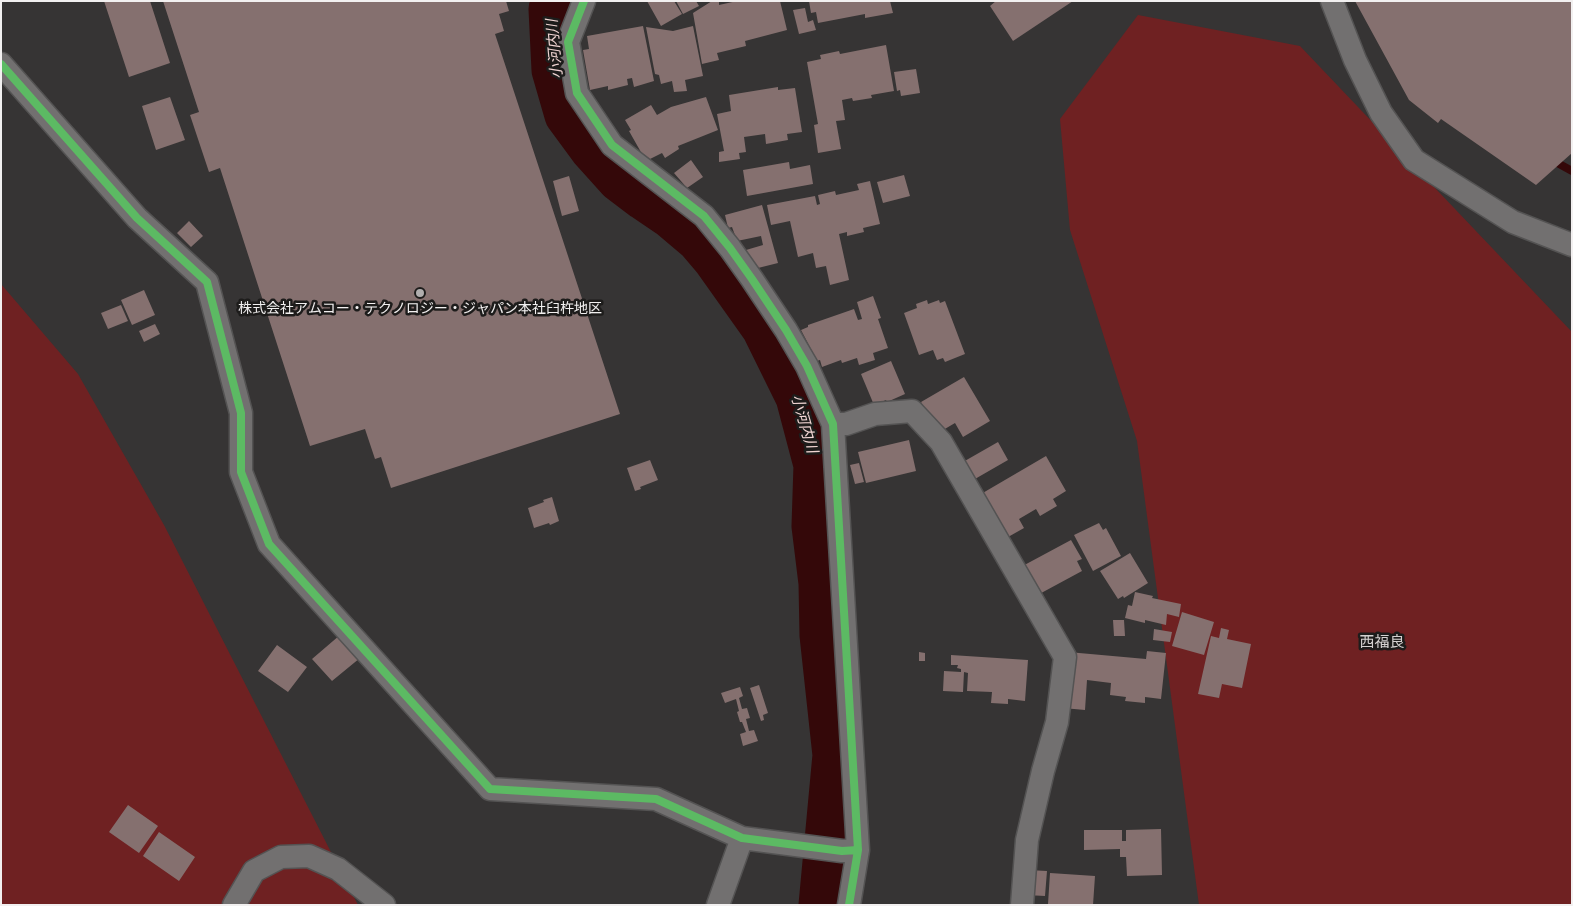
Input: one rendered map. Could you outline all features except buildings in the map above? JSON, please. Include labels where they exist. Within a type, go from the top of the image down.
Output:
[{"type":"street","points":[[584,1],[568,42],[577,92],[612,145],[704,216],[730,248],[807,366],[833,424],[850,850],[849,905]]},
{"type":"street","points":[[1332,1],[1355,60],[1377,104],[1414,160],[1513,222],[1572,245]]},
{"type":"street","points":[[1,64],[137,218],[206,282],[241,412],[241,472],[269,544],[490,789],[656,799],[742,838],[850,850]]},
{"type":"street","points":[[833,424],[846,424],[876,414],[912,411],[941,442],[1065,656],[1057,722],[1027,840],[1022,905]]},
{"type":"street","points":[[718,905],[742,838]]},
{"type":"street","points":[[234,905],[254,871],[281,857],[309,856],[338,869],[384,905]]},
{"type":"shaded area","points":[[1138,15],[1300,46],[1572,332],[1572,905],[1199,905],[1137,441],[1070,230],[1060,119]]},
{"type":"shaded area","points":[[1,284],[78,374],[164,525],[358,905],[1,905]]},
{"type":"waterway","name":"小河内川","points":[[556,1],[551,9],[554,70],[567,115],[592,149],[619,179],[672,217],[698,239],[715,259],[764,328],[798,397],[816,465],[814,526],[821,583],[822,635],[835,755],[821,905]]},
{"type":"waterway","points":[[1552,160],[1572,171]]},
{"type":"cycle path","points":[[584,1],[568,42],[577,93],[612,145],[704,216],[730,248],[786,330],[807,366],[833,424],[858,850],[849,905]]},
{"type":"cycle path","points":[[1,64],[137,218],[207,282],[241,413],[241,472],[269,544],[490,789],[656,799],[742,838],[842,851],[858,850]]},
{"type":"place","name":"株式会社アムコー・テクノロジー・ジャパン本社臼杵地区","points":[[420,293]]},
{"type":"district","name":"西福良","points":[[1382,643]]}]
